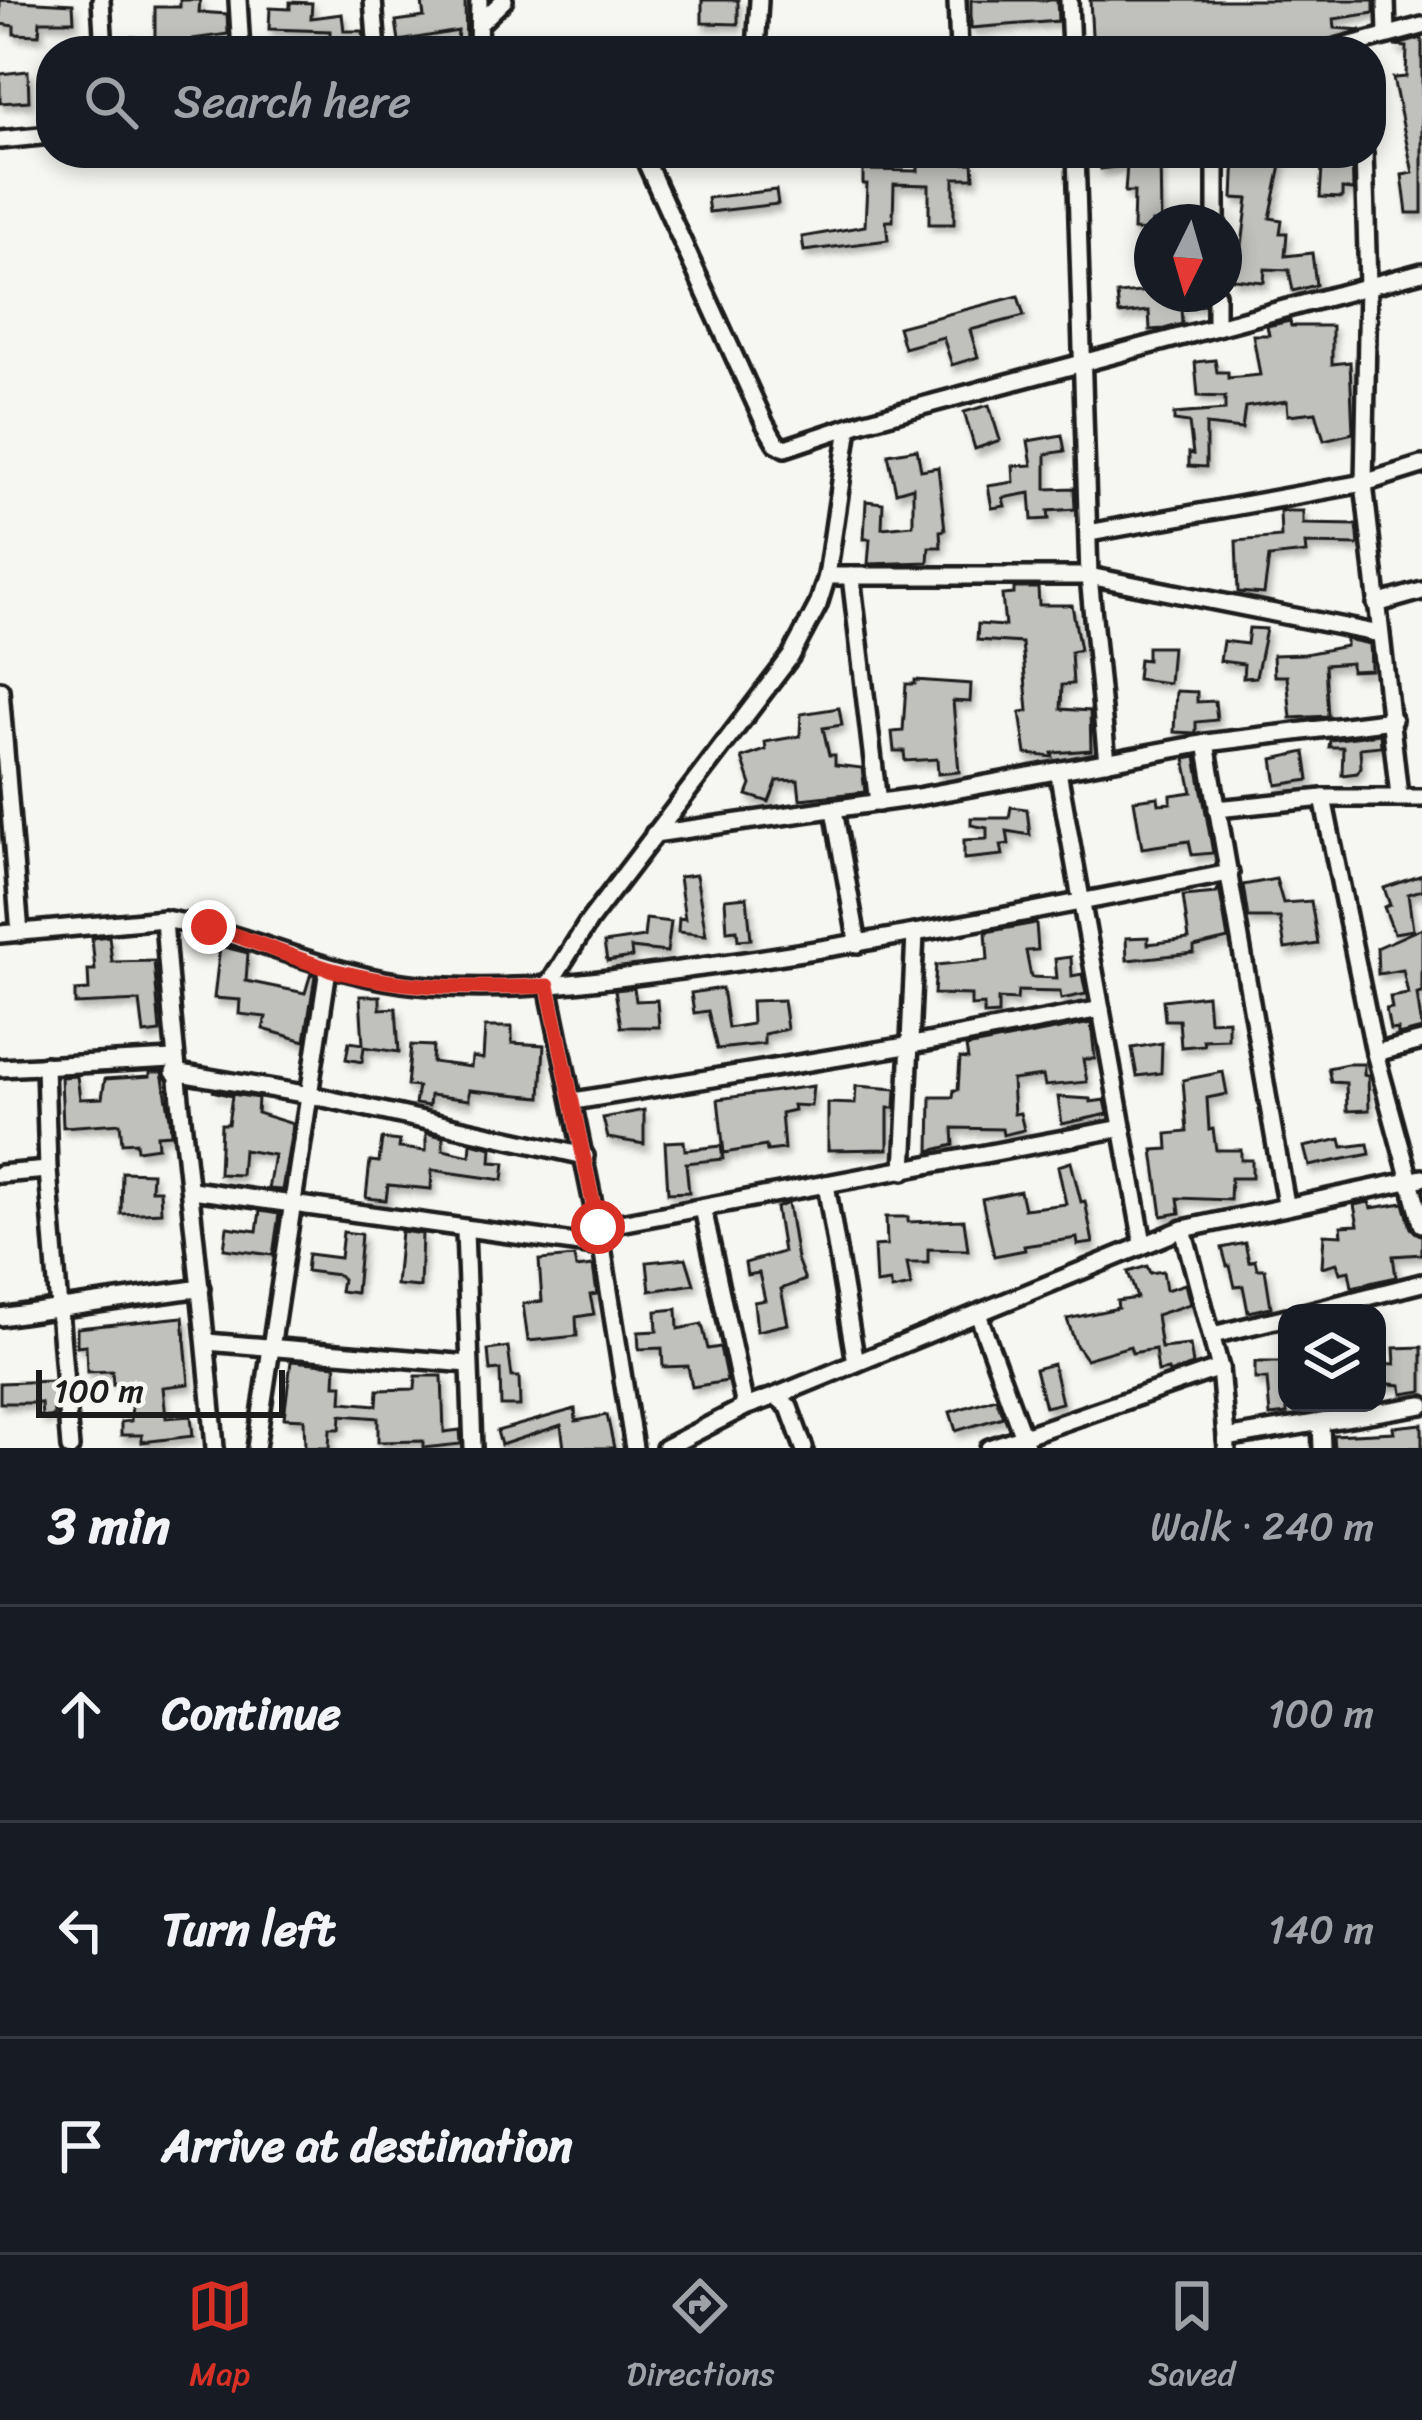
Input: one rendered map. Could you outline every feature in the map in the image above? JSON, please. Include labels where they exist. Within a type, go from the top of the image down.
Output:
[{"type":"street","points":[[101,0],[103,36]]},
{"type":"street","points":[[238,0],[240,36]]},
{"type":"street","points":[[373,0],[376,36]]},
{"type":"street","points":[[479,0],[479,36]]},
{"type":"street","points":[[479,24],[504,0]]},
{"type":"street","points":[[757,36],[759,0]]},
{"type":"street","points":[[957,0],[958,36]]},
{"type":"street","points":[[1069,0],[1070,36]]},
{"type":"street","points":[[1386,0],[1387,35],[1422,26]]},
{"type":"street","points":[[0,140],[36,136]]},
{"type":"street","points":[[649,168],[776,443],[794,448],[849,427],[1422,272]]},
{"type":"street","points":[[1076,168],[1089,575],[1107,762]]},
{"type":"street","points":[[1216,168],[1216,204]]},
{"type":"street","points":[[1364,168],[1368,285],[1364,483],[1399,796]]},
{"type":"street","points":[[1216,312],[1216,327]]},
{"type":"street","points":[[634,1448],[602,1247],[548,986],[589,922],[791,656],[818,605],[827,576],[849,427]]},
{"type":"street","points":[[1088,533],[1364,483],[1422,465]]},
{"type":"street","points":[[827,576],[1089,575],[1380,634]]},
{"type":"street","points":[[851,576],[878,803]]},
{"type":"street","points":[[1376,604],[1422,591]]},
{"type":"street","points":[[0,690],[3,795],[20,932]]},
{"type":"street","points":[[654,834],[878,803],[1206,743],[1393,720]]},
{"type":"street","points":[[1206,743],[1286,1204]]},
{"type":"street","points":[[1058,771],[1143,1243]]},
{"type":"street","points":[[1217,809],[1323,798],[1422,798]]},
{"type":"street","points":[[1323,798],[1375,1053],[1416,1179],[1422,1224]]},
{"type":"street","points":[[834,810],[859,944]]},
{"type":"street","points":[[0,934],[164,919],[254,940],[328,969],[419,985],[548,986],[859,944],[1229,873]]},
{"type":"street","points":[[164,919],[174,1065],[192,1190],[215,1448]]},
{"type":"street","points":[[904,1171],[915,934]]},
{"type":"street","points":[[256,1448],[328,969]]},
{"type":"street","points":[[574,1101],[1101,1009]]},
{"type":"street","points":[[1375,1053],[1422,1041]]},
{"type":"street","points":[[45,1065],[57,1310],[70,1448]]},
{"type":"street","points":[[0,1068],[174,1065],[585,1156]]},
{"type":"street","points":[[598,1227],[1122,1128]]},
{"type":"street","points":[[0,1174],[48,1170]]},
{"type":"street","points":[[665,1448],[745,1407],[1143,1243],[1286,1204],[1416,1179]]},
{"type":"street","points":[[826,1184],[856,1363]]},
{"type":"street","points":[[192,1190],[602,1247]]},
{"type":"street","points":[[704,1208],[745,1407]]},
{"type":"street","points":[[1183,1229],[1220,1368],[1227,1443],[1422,1405]]},
{"type":"street","points":[[465,1231],[473,1448]]},
{"type":"street","points":[[1339,1304],[1422,1283]]},
{"type":"street","points":[[0,1317],[201,1288]]},
{"type":"street","points":[[978,1314],[1025,1442]]},
{"type":"street","points":[[1213,1335],[1278,1319]]},
{"type":"street","points":[[207,1342],[469,1364]]},
{"type":"street","points":[[989,1448],[1025,1442],[1220,1368]]},
{"type":"street","points":[[776,1396],[789,1407],[804,1448]]},
{"type":"street","points":[[1321,1424],[1322,1448]]},
{"type":"building","points":[[0,0],[73,4],[74,21],[40,21],[39,35],[14,34],[14,26],[0,24]]},
{"type":"building","points":[[180,0],[200,0],[199,12],[227,14],[228,34],[155,36],[155,7],[180,7]]},
{"type":"building","points":[[465,0],[466,36],[458,36],[458,31],[398,36],[396,21],[424,17],[422,3]]},
{"type":"building","points":[[702,0],[738,0],[738,24],[702,23]]},
{"type":"building","points":[[971,0],[1057,0],[1058,21],[971,28]]},
{"type":"building","points":[[1090,0],[1374,0],[1374,13],[1334,19],[1335,28],[1362,30],[1340,36],[1092,36]]},
{"type":"building","points":[[290,2],[312,3],[311,18],[342,14],[344,31],[363,31],[364,36],[269,29],[270,8],[290,9]]},
{"type":"building","points":[[1422,38],[1422,213],[1407,213],[1402,175],[1413,173],[1393,78],[1406,77],[1407,47],[1394,46]]},
{"type":"building","points":[[28,71],[29,101],[0,103],[0,74]]},
{"type":"building","points":[[973,168],[974,178],[954,178],[954,224],[929,224],[929,185],[894,184],[893,221],[886,221],[888,240],[804,251],[802,237],[865,226],[863,170]]},
{"type":"building","points":[[1127,168],[1160,168],[1161,204],[1134,204],[1134,230],[1133,230],[1134,192],[1125,192]]},
{"type":"building","points":[[1234,168],[1281,168],[1270,218],[1282,220],[1280,233],[1287,233],[1285,256],[1312,253],[1316,285],[1293,291],[1289,270],[1265,269],[1264,282],[1242,280],[1248,199],[1233,198]]},
{"type":"building","points":[[1322,168],[1352,168],[1353,190],[1342,189],[1342,198],[1320,197]]},
{"type":"building","points":[[776,190],[778,204],[709,212],[707,198]]},
{"type":"building","points":[[1134,293],[1134,312],[1139,312],[1119,314],[1117,294]]},
{"type":"building","points":[[1018,296],[1024,316],[970,330],[978,357],[952,365],[943,337],[904,348],[898,327]]},
{"type":"building","points":[[1149,312],[1181,312],[1182,324],[1150,330]]},
{"type":"building","points":[[1290,321],[1291,326],[1332,326],[1332,364],[1350,362],[1353,433],[1324,440],[1316,412],[1288,415],[1287,401],[1245,407],[1242,429],[1206,425],[1206,467],[1189,466],[1189,453],[1193,454],[1189,423],[1174,421],[1174,414],[1225,410],[1225,397],[1198,396],[1195,362],[1215,360],[1217,372],[1228,372],[1228,378],[1260,375],[1253,335],[1269,335],[1267,326]]},
{"type":"building","points":[[989,405],[1000,440],[975,449],[964,412]]},
{"type":"building","points":[[1062,435],[1065,451],[1046,454],[1046,489],[1074,488],[1075,509],[1048,511],[1049,519],[1032,520],[1030,493],[1003,498],[1005,506],[992,508],[988,486],[1014,482],[1013,466],[1032,465],[1028,441]]},
{"type":"building","points":[[917,449],[921,470],[938,467],[945,530],[940,531],[941,547],[929,547],[928,562],[868,564],[866,501],[883,503],[882,528],[913,525],[913,487],[896,492],[888,454]]},
{"type":"building","points":[[1280,511],[1303,511],[1303,524],[1357,525],[1359,545],[1305,544],[1306,553],[1269,557],[1264,594],[1238,592],[1236,541],[1281,537]]},
{"type":"building","points":[[1014,588],[1038,588],[1039,605],[1072,605],[1080,650],[1071,652],[1073,684],[1062,685],[1061,709],[1090,711],[1091,750],[1052,753],[1053,757],[1026,754],[1020,712],[1028,711],[1022,643],[977,640],[978,624],[1005,626],[1002,595],[1014,594]]},
{"type":"building","points":[[1249,628],[1266,629],[1256,677],[1243,678],[1244,664],[1220,661],[1223,641],[1247,644]]},
{"type":"building","points":[[1346,639],[1370,644],[1371,670],[1351,671],[1351,663],[1325,665],[1328,716],[1291,718],[1287,676],[1274,676],[1273,655],[1346,646]]},
{"type":"building","points":[[1147,647],[1172,647],[1169,683],[1137,679],[1139,659],[1147,660]]},
{"type":"building","points":[[915,680],[971,684],[970,702],[953,701],[959,772],[938,774],[937,759],[905,761],[904,751],[894,751],[892,732],[903,731],[906,684],[915,684]]},
{"type":"building","points":[[1176,691],[1197,692],[1197,702],[1215,701],[1217,720],[1196,722],[1196,733],[1174,732]]},
{"type":"building","points":[[839,708],[842,725],[823,728],[829,755],[835,755],[835,765],[862,768],[865,792],[800,799],[798,780],[777,781],[769,802],[747,795],[751,785],[742,758],[766,750],[765,742],[800,736],[801,714]]},
{"type":"building","points":[[1380,734],[1381,746],[1360,748],[1357,773],[1342,775],[1343,747],[1329,747],[1330,740]]},
{"type":"building","points":[[1305,752],[1309,780],[1277,785],[1273,759]]},
{"type":"building","points":[[1196,757],[1213,853],[1192,855],[1189,841],[1142,848],[1134,800],[1158,797],[1159,804],[1171,803],[1171,795],[1192,792],[1185,759]]},
{"type":"building","points":[[1011,807],[1027,809],[1030,835],[1007,831],[1009,844],[1001,845],[1003,855],[964,859],[964,840],[987,839],[987,828],[971,825],[971,818],[1009,818]]},
{"type":"building","points":[[696,875],[706,935],[678,932],[679,918],[685,919],[679,877]]},
{"type":"building","points":[[1422,875],[1422,890],[1408,894],[1413,930],[1394,933],[1384,907],[1390,905],[1384,888]]},
{"type":"building","points":[[1276,879],[1283,903],[1311,901],[1318,944],[1285,949],[1280,918],[1248,918],[1243,885]]},
{"type":"building","points":[[1219,887],[1228,939],[1194,947],[1194,953],[1127,960],[1126,938],[1148,937],[1148,944],[1189,939],[1183,896],[1216,893]]},
{"type":"building","points":[[747,897],[751,939],[738,940],[737,930],[727,931],[725,899]]},
{"type":"building","points":[[646,919],[671,922],[667,952],[631,948],[632,957],[607,961],[604,943],[644,937]]},
{"type":"building","points":[[1036,923],[1038,950],[1026,951],[1031,977],[1057,978],[1055,959],[1071,957],[1072,976],[1082,974],[1086,994],[1061,999],[1060,992],[1018,991],[1017,1000],[998,999],[998,1014],[984,1015],[984,1005],[971,1006],[971,995],[934,994],[936,965],[988,960],[986,932]]},
{"type":"building","points":[[1422,928],[1422,993],[1417,994],[1422,1029],[1398,1035],[1398,1029],[1390,1030],[1386,1009],[1392,1008],[1390,997],[1408,994],[1403,970],[1378,974],[1377,948]]},
{"type":"building","points":[[109,936],[112,962],[154,961],[160,1032],[144,1034],[140,1001],[75,1004],[75,991],[89,990],[88,970],[95,970],[92,938]]},
{"type":"building","points":[[220,946],[248,953],[246,981],[305,993],[311,973],[315,975],[305,1041],[263,1029],[266,1017],[239,1014],[240,1000],[214,998]]},
{"type":"building","points":[[634,988],[636,1001],[657,1000],[659,1027],[621,1027],[615,990]]},
{"type":"building","points":[[722,988],[728,1028],[752,1024],[751,1001],[783,1000],[787,1029],[764,1034],[764,1044],[717,1049],[708,1011],[694,1013],[691,993]]},
{"type":"building","points":[[1207,995],[1209,1021],[1228,1020],[1228,1039],[1181,1047],[1179,1020],[1165,1020],[1163,1000]]},
{"type":"building","points":[[360,996],[380,996],[380,1009],[396,1008],[399,1052],[364,1047],[362,1062],[346,1059],[349,1042],[363,1044]]},
{"type":"building","points":[[1091,1023],[1095,1059],[1083,1059],[1087,1082],[1045,1086],[1043,1076],[1012,1080],[1014,1114],[1020,1113],[1024,1130],[1003,1135],[1002,1129],[953,1128],[954,1145],[930,1151],[931,1097],[953,1097],[958,1090],[960,1058],[968,1059],[966,1047]]},
{"type":"building","points":[[485,1027],[512,1027],[512,1043],[544,1045],[541,1097],[469,1090],[469,1100],[430,1095],[429,1106],[415,1104],[418,1087],[407,1086],[411,1045],[433,1046],[432,1062],[471,1067],[472,1057],[483,1059]]},
{"type":"building","points":[[1162,1043],[1161,1073],[1137,1076],[1132,1048]]},
{"type":"building","points":[[1364,1064],[1369,1110],[1347,1111],[1346,1083],[1331,1082],[1328,1068]]},
{"type":"building","points":[[150,1072],[162,1072],[170,1118],[171,1134],[157,1135],[158,1147],[137,1150],[136,1142],[122,1143],[120,1123],[63,1127],[61,1077],[77,1076],[80,1099],[102,1098],[105,1079],[150,1076]]},
{"type":"building","points":[[1223,1072],[1227,1094],[1207,1098],[1209,1130],[1213,1129],[1216,1150],[1241,1150],[1241,1160],[1252,1160],[1252,1178],[1231,1178],[1230,1200],[1178,1198],[1180,1213],[1162,1216],[1153,1150],[1168,1149],[1167,1134],[1187,1132],[1183,1080]]},
{"type":"building","points":[[813,1086],[811,1106],[793,1105],[794,1110],[781,1113],[784,1149],[767,1151],[766,1146],[724,1153],[718,1099]]},
{"type":"building","points":[[856,1086],[896,1089],[895,1108],[888,1108],[888,1149],[828,1150],[828,1103],[855,1104]]},
{"type":"building","points":[[212,1091],[258,1098],[257,1113],[293,1124],[282,1190],[268,1189],[274,1155],[243,1150],[241,1175],[219,1174],[221,1124],[228,1124],[232,1096]]},
{"type":"building","points":[[1058,1097],[1105,1100],[1108,1114],[1062,1124]]},
{"type":"building","points":[[644,1110],[644,1144],[608,1138],[603,1118]]},
{"type":"building","points":[[426,1133],[443,1137],[443,1150],[470,1156],[471,1143],[492,1148],[491,1162],[505,1163],[503,1180],[432,1170],[431,1189],[388,1185],[386,1200],[366,1198],[370,1161],[379,1162],[382,1139],[400,1141],[399,1148],[426,1151]]},
{"type":"building","points":[[1341,1139],[1343,1147],[1368,1144],[1370,1154],[1309,1166],[1304,1147]]},
{"type":"building","points":[[684,1141],[685,1150],[721,1146],[723,1159],[686,1163],[689,1192],[668,1193],[665,1142]]},
{"type":"building","points":[[1071,1162],[1093,1243],[1078,1245],[1077,1238],[994,1256],[982,1199],[1020,1191],[1024,1209],[1066,1204],[1058,1166]]},
{"type":"building","points":[[122,1172],[152,1173],[151,1190],[160,1190],[161,1212],[121,1214]]},
{"type":"building","points":[[1369,1202],[1371,1208],[1404,1203],[1411,1228],[1422,1236],[1422,1254],[1393,1256],[1396,1277],[1352,1287],[1349,1271],[1340,1273],[1337,1263],[1322,1267],[1324,1234],[1342,1235],[1341,1226],[1358,1225],[1354,1205]]},
{"type":"building","points":[[788,1203],[805,1280],[781,1289],[788,1324],[757,1331],[754,1302],[765,1300],[759,1273],[747,1275],[745,1263],[783,1252],[776,1208]]},
{"type":"building","points":[[260,1211],[279,1214],[273,1255],[224,1249],[227,1227],[257,1231]]},
{"type":"building","points":[[886,1217],[908,1217],[908,1222],[964,1220],[968,1250],[928,1249],[928,1263],[907,1263],[911,1286],[892,1290],[890,1282],[876,1284],[874,1246],[887,1245]]},
{"type":"building","points":[[401,1231],[422,1234],[420,1287],[396,1285]]},
{"type":"building","points":[[343,1232],[361,1234],[356,1293],[340,1291],[338,1275],[306,1271],[308,1254],[340,1258]]},
{"type":"building","points":[[1245,1243],[1249,1262],[1255,1260],[1257,1269],[1265,1269],[1271,1307],[1248,1312],[1243,1286],[1235,1287],[1222,1248]]},
{"type":"building","points":[[574,1257],[576,1268],[593,1266],[597,1294],[590,1295],[594,1314],[576,1317],[577,1336],[528,1341],[523,1304],[542,1301],[539,1260]]},
{"type":"building","points":[[686,1258],[694,1284],[650,1291],[647,1262]]},
{"type":"building","points":[[1147,1266],[1150,1273],[1163,1271],[1166,1290],[1185,1284],[1190,1304],[1156,1315],[1161,1348],[1190,1345],[1193,1365],[1158,1372],[1155,1349],[1132,1353],[1130,1346],[1086,1359],[1067,1319],[1118,1308],[1117,1301],[1137,1298],[1128,1272]]},
{"type":"building","points":[[677,1309],[678,1329],[702,1324],[708,1349],[720,1347],[727,1381],[692,1387],[688,1366],[663,1367],[662,1348],[639,1349],[638,1332],[657,1331],[656,1311]]},
{"type":"building","points":[[183,1317],[189,1384],[163,1387],[166,1418],[191,1416],[193,1436],[142,1442],[142,1435],[121,1435],[121,1422],[131,1421],[133,1382],[113,1384],[112,1371],[87,1372],[86,1345],[77,1346],[77,1328]]},
{"type":"building","points":[[508,1347],[512,1377],[519,1377],[520,1406],[501,1406],[500,1370],[490,1371],[488,1350]]},
{"type":"building","points":[[1422,1347],[1422,1391],[1402,1394],[1401,1385],[1386,1384],[1386,1364],[1395,1364],[1394,1348]]},
{"type":"building","points":[[291,1361],[336,1365],[335,1385],[343,1385],[342,1402],[377,1405],[378,1390],[415,1389],[416,1376],[442,1376],[444,1432],[460,1430],[461,1444],[423,1448],[423,1441],[378,1442],[378,1418],[341,1415],[340,1429],[330,1429],[329,1448],[305,1448],[304,1419],[284,1418]]},
{"type":"building","points":[[1255,1362],[1278,1362],[1278,1412],[1287,1414],[1270,1416],[1267,1379],[1255,1379]]},
{"type":"building","points":[[1053,1364],[1062,1403],[1045,1407],[1035,1369]]},
{"type":"building","points":[[53,1381],[54,1417],[42,1417],[41,1403],[0,1403],[0,1383]]},
{"type":"building","points":[[996,1398],[1003,1417],[956,1431],[950,1412]]},
{"type":"building","points":[[575,1409],[576,1421],[607,1415],[614,1448],[564,1448],[561,1425],[501,1445],[497,1431]]},
{"type":"building","points":[[1422,1424],[1422,1448],[1334,1448],[1333,1435],[1394,1432],[1393,1427]]},
{"type":"route","points":[[209,927],[328,969],[371,979],[483,989],[548,986],[598,1227]]}]
